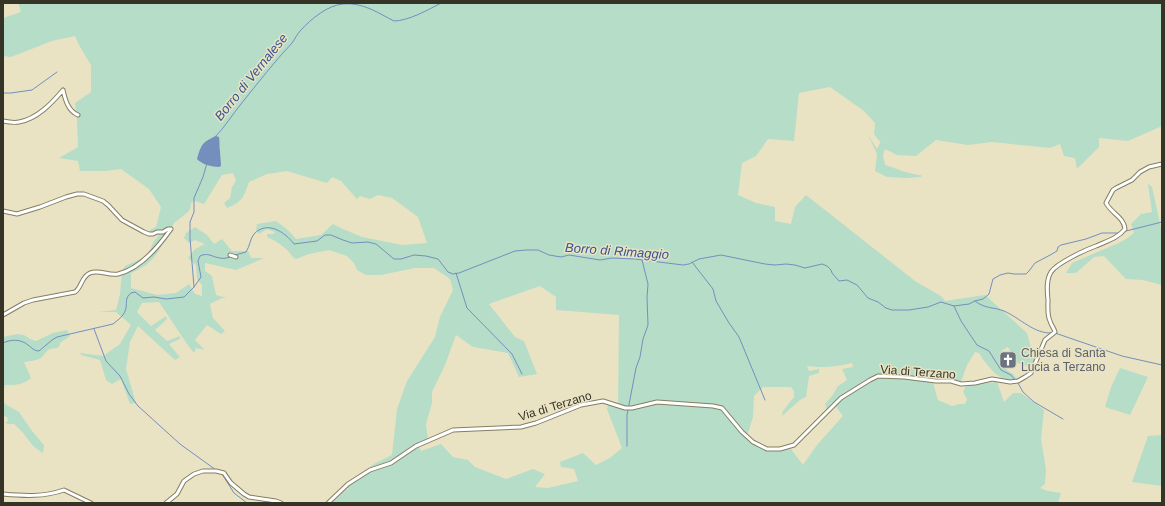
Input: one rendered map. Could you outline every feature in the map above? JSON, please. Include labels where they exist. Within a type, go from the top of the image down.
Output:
[{"type":"street","points":[[3,121],[18,123],[29,119],[46,108],[63,90],[70,108],[74,114],[78,115]]},
{"type":"street","name":"Via di Terzano","points":[[328,503],[348,484],[370,470],[391,462],[416,446],[445,432],[474,428],[521,427],[536,423],[589,403],[603,401],[625,408],[632,408],[657,402],[722,408],[742,432],[753,442],[767,449],[780,449],[794,445],[841,398],[878,376],[951,381],[961,384],[975,383],[992,379],[1010,382],[1018,381],[1031,373],[1045,340],[1055,332],[1054,327],[1049,321],[1047,289],[1050,272],[1056,267],[1091,248],[1121,235],[1126,229],[1125,224],[1121,218],[1107,206],[1106,203],[1113,190],[1132,180],[1140,172],[1149,167],[1162,164]]},
{"type":"street","points":[[3,211],[17,214],[66,197],[84,194],[103,201],[122,220],[149,234],[163,232],[168,228],[171,228],[164,239],[146,260],[135,267],[113,275],[99,272],[91,273],[86,275],[80,288],[75,292],[28,301],[3,315]]},
{"type":"street","points":[[230,255],[236,256]]},
{"type":"street","points":[[166,503],[177,494],[184,481],[194,474],[203,471],[216,471],[224,473],[230,483],[249,497],[276,501],[280,503]]},
{"type":"street","points":[[3,494],[22,496],[47,495],[64,490],[91,503]]},
{"type":"green space","points":[[18,3],[1162,3],[1162,126],[1128,141],[1099,138],[1099,147],[1077,169],[1075,158],[1064,156],[1060,144],[1050,148],[992,142],[968,145],[936,140],[916,156],[897,155],[885,149],[883,155],[885,165],[908,173],[921,175],[921,177],[906,178],[887,177],[875,171],[877,154],[868,135],[877,149],[881,143],[874,134],[875,123],[864,111],[830,87],[799,93],[794,141],[768,139],[756,156],[742,163],[738,195],[756,203],[775,207],[775,221],[791,224],[795,207],[806,195],[915,281],[941,296],[945,301],[985,295],[1027,333],[1032,351],[1036,353],[1032,365],[1027,366],[1017,363],[1008,347],[1001,351],[1003,356],[1001,358],[1007,370],[1017,379],[1005,379],[1000,377],[990,368],[979,353],[975,352],[967,365],[961,382],[941,377],[932,379],[938,400],[952,406],[965,404],[967,399],[963,392],[966,385],[997,382],[1004,402],[1013,393],[1021,393],[1044,410],[1041,439],[1046,469],[1045,484],[1040,488],[1061,493],[1058,503],[331,503],[347,489],[349,490],[347,487],[363,477],[366,470],[392,455],[397,409],[407,381],[435,337],[440,317],[453,290],[450,279],[434,268],[415,268],[381,275],[366,275],[357,270],[354,263],[347,256],[329,250],[309,254],[296,259],[283,246],[267,237],[267,234],[273,234],[275,232],[267,229],[259,234],[256,230],[257,224],[276,221],[288,230],[296,239],[321,235],[333,224],[362,237],[402,245],[427,243],[418,217],[392,198],[378,195],[370,199],[360,196],[357,199],[341,181],[332,177],[327,183],[287,171],[267,174],[249,182],[240,201],[227,208],[224,203],[230,198],[232,187],[236,181],[233,173],[222,175],[204,204],[195,201],[191,203],[188,212],[174,223],[171,229],[163,232],[163,241],[153,259],[146,265],[131,273],[131,288],[157,295],[176,293],[189,284],[195,294],[202,296],[202,285],[197,279],[196,265],[188,258],[195,249],[205,244],[195,240],[189,243],[184,238],[186,233],[195,227],[207,235],[214,244],[222,239],[232,251],[248,251],[251,258],[264,258],[236,270],[205,263],[205,271],[212,276],[216,295],[227,298],[222,298],[210,304],[213,318],[225,331],[221,334],[207,325],[195,340],[205,350],[196,348],[194,353],[159,302],[142,303],[137,312],[151,326],[166,316],[167,319],[155,330],[167,341],[180,336],[180,339],[169,344],[180,357],[175,360],[138,326],[130,342],[126,369],[136,403],[130,404],[121,379],[112,384],[106,380],[100,360],[81,355],[80,353],[103,356],[120,344],[131,325],[116,312],[98,312],[116,310],[120,294],[122,271],[125,266],[147,256],[154,241],[159,235],[148,235],[150,230],[156,227],[161,207],[149,189],[121,169],[106,171],[80,171],[78,161],[59,158],[78,147],[75,103],[91,92],[91,65],[75,36],[52,41],[11,57],[3,56],[3,18],[21,12]],"holes":[[[540,286],[556,297],[556,310],[619,315],[618,407],[609,402],[607,409],[622,448],[610,458],[596,465],[583,453],[560,462],[561,467],[574,469],[578,481],[548,488],[535,487],[545,474],[533,469],[506,479],[475,467],[468,460],[453,457],[441,444],[421,451],[417,444],[428,440],[426,424],[432,403],[432,392],[445,365],[456,335],[473,347],[508,353],[519,377],[537,374],[524,341],[515,337],[489,304]],[[852,363],[853,367],[842,369],[847,380],[838,386],[825,404],[827,410],[831,403],[843,416],[817,445],[803,465],[791,449],[772,449],[763,447],[747,436],[753,417],[754,396],[763,387],[791,387],[794,391],[794,397],[783,411],[782,416],[800,400],[806,397],[809,376],[819,373],[819,369],[809,371],[807,366],[830,367]]]},
{"type":"green space","points":[[1148,184],[1152,187],[1162,228],[1162,285],[1143,280],[1126,279],[1104,256],[1094,257],[1076,273],[1066,273],[1072,263],[1123,241],[1134,233],[1131,224],[1141,214],[1152,212]]},
{"type":"green space","points":[[67,330],[70,336],[60,343],[59,347],[50,349],[39,359],[24,362],[31,378],[15,385],[5,385],[3,393],[3,337],[17,334],[24,335],[36,341],[53,333]]},
{"type":"green space","points":[[1120,368],[1148,377],[1130,415],[1105,407],[1111,387]]},
{"type":"green space","points":[[3,398],[5,404],[19,412],[44,445],[43,453],[30,442],[14,424],[5,423],[8,421],[7,417],[3,416]]},
{"type":"green space","points":[[1162,435],[1162,486],[1132,482],[1148,436]]},
{"type":"water","points":[[216,136],[219,137],[221,166],[219,167],[207,165],[197,159],[203,144]]},
{"type":"waterway","name":"Borro di Vernalese","points":[[215,137],[305,26],[326,10],[343,4],[364,6],[394,21],[400,21],[424,12],[441,3]]},
{"type":"waterway","points":[[3,93],[32,90],[57,72]]},
{"type":"waterway","name":"Borro di Vernalese","points":[[194,287],[190,222],[194,212],[194,198],[207,163]]},
{"type":"waterway","name":"Borro di Rimaggio","points":[[1126,231],[1162,222]]},
{"type":"waterway","name":"Borro di Rimaggio","points":[[235,255],[246,252],[254,234],[264,228],[276,229],[286,235],[294,244],[317,241],[325,235],[331,235],[352,243],[368,242],[376,244],[394,259],[401,259],[414,255],[426,256],[438,259],[448,272],[453,274],[515,251],[526,250],[538,250],[549,255],[561,257],[569,255],[600,260],[612,258],[635,259],[683,265],[699,259],[721,255],[765,264],[786,264],[805,268],[822,264],[827,266],[839,281],[847,280],[857,285],[868,298],[878,302],[886,308],[892,310],[909,310],[928,307],[941,302],[954,306],[969,304],[983,299],[989,294],[993,279],[1008,273],[1026,274],[1035,263],[1057,251],[1058,247],[1061,245],[1086,239],[1102,233],[1119,233]]},
{"type":"waterway","name":"Borro di Rimaggio","points":[[3,343],[13,340],[19,341],[25,343],[34,350],[39,351],[57,337],[113,324],[124,313],[127,298],[131,293],[135,292],[143,298],[154,297],[166,299],[184,297],[201,277],[198,261],[200,256],[205,254],[221,258],[230,257]]},
{"type":"waterway","points":[[627,446],[627,415],[636,368],[648,325],[648,284],[642,260]]},
{"type":"waterway","points":[[692,262],[713,289],[716,301],[739,337],[765,400]]},
{"type":"waterway","points":[[456,273],[467,308],[512,354],[522,374]]},
{"type":"waterway","points":[[975,301],[986,307],[1004,311],[1039,331],[1052,333]]},
{"type":"waterway","points":[[954,306],[961,321],[977,345],[989,351],[1001,370],[1011,375],[1015,380]]},
{"type":"waterway","points":[[94,329],[106,361],[120,376],[129,394],[138,406],[180,444],[216,470]]},
{"type":"waterway","points":[[1055,333],[1122,356],[1162,365]]},
{"type":"waterway","points":[[1018,383],[1023,392],[1034,402],[1063,419]]},
{"type":"waterway","points":[[222,474],[234,493],[247,503]]},
{"type":"place","name":"Chiesa di Santa Lucia a Terzano","points":[[1008,360]]}]
